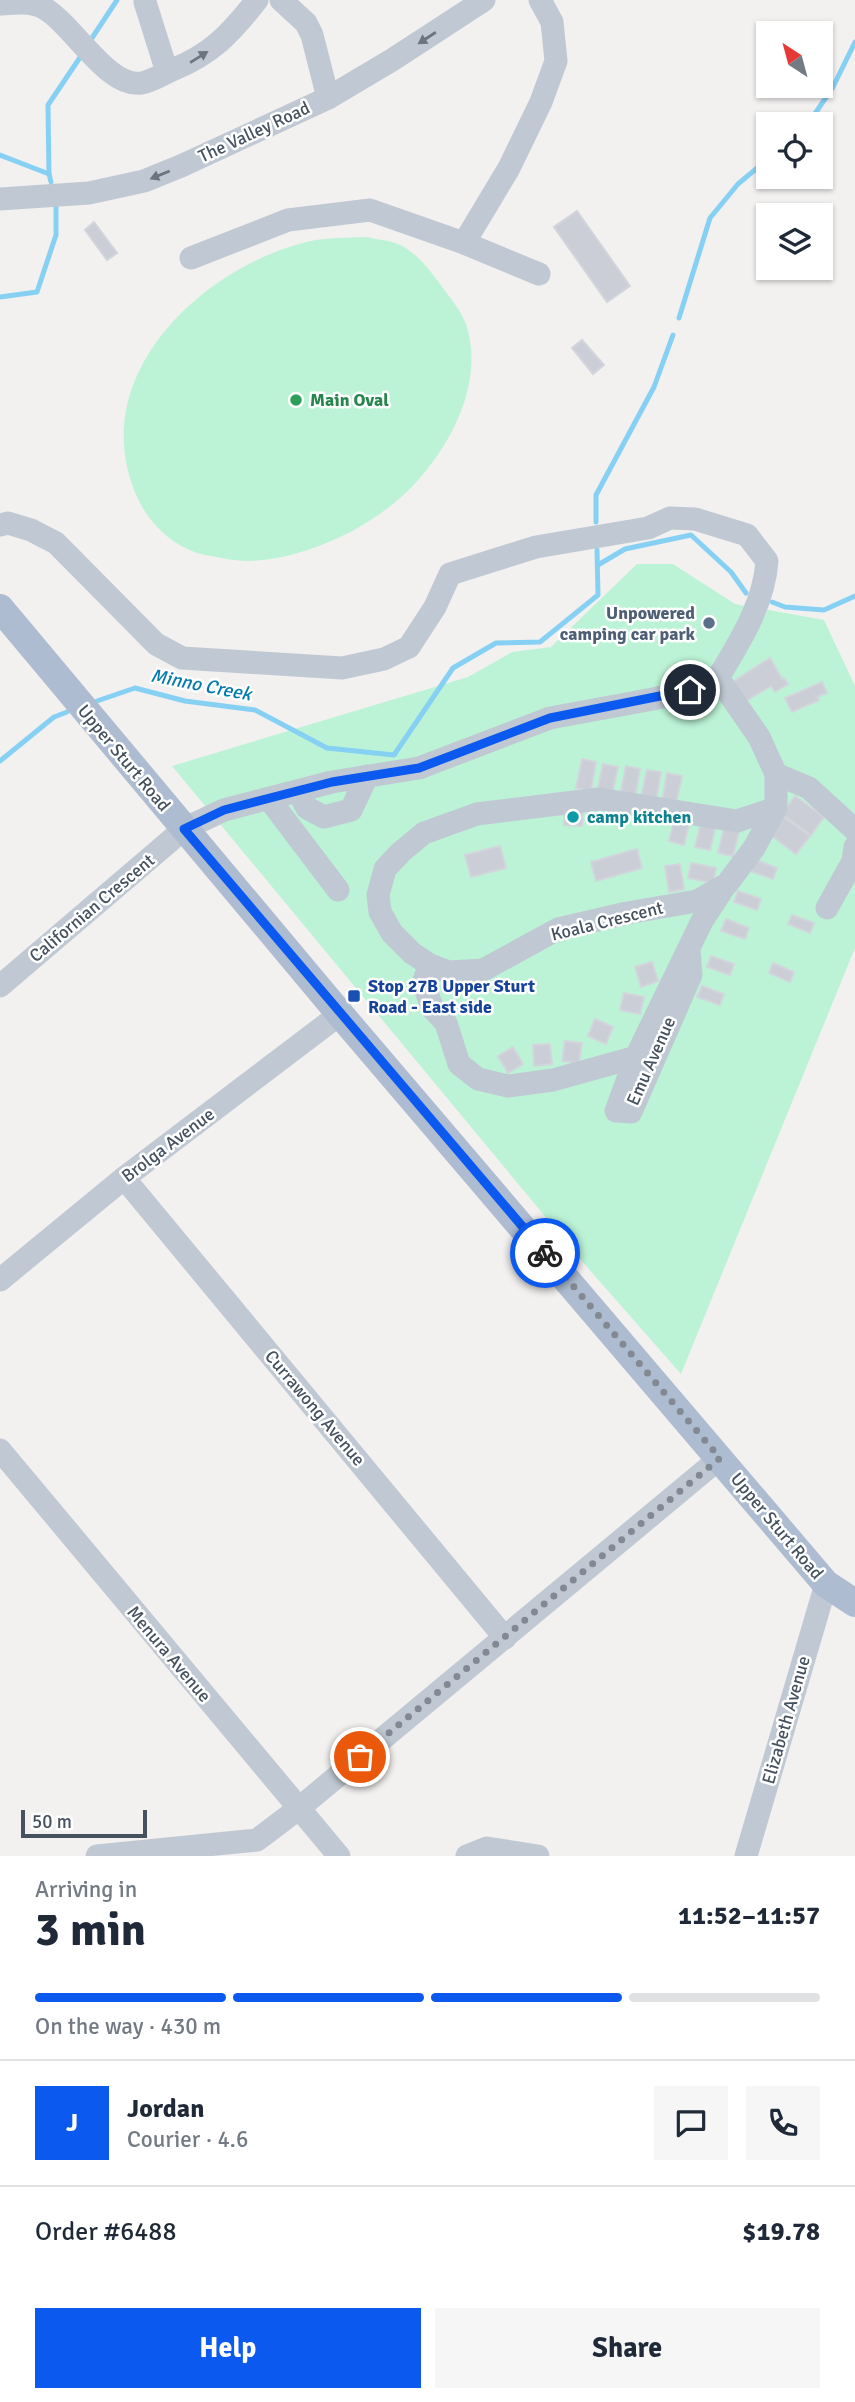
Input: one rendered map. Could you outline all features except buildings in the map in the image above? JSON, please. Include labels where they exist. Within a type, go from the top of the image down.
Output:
[{"type":"main road","name":"Upper Sturt Road","points":[[0,608],[340,1014],[826,1584],[855,1603]]},
{"type":"street","points":[[0,4],[22,2],[40,6],[60,19],[88,50],[120,78],[141,84],[198,60],[228,36],[257,0]]},
{"type":"street","points":[[281,0],[306,23],[312,35],[328,97]]},
{"type":"street","name":"The Valley Road","points":[[0,199],[89,193],[144,181],[328,97],[393,60],[484,0]]},
{"type":"street","points":[[464,243],[509,168],[541,102],[556,61],[552,22],[540,0]]},
{"type":"street","points":[[145,2],[167,72]]},
{"type":"street","points":[[191,258],[288,220],[370,210],[464,243],[539,274]]},
{"type":"street","points":[[0,525],[8,523],[31,530],[56,544],[156,644],[182,658],[342,668],[384,659],[409,647],[435,607],[450,574],[536,547],[648,528],[670,518],[695,519],[747,535],[767,561],[766,581],[751,622],[719,678],[759,737],[775,775],[776,808]]},
{"type":"street","name":"Californian Crescent","points":[[0,986],[184,829],[212,816],[298,791],[419,768],[550,718],[665,696],[690,690],[719,678]]},
{"type":"street","points":[[775,775],[809,788],[855,830]]},
{"type":"street","points":[[298,791],[307,808],[324,817],[351,810],[367,776]]},
{"type":"street","points":[[269,799],[338,890]]},
{"type":"street","name":"Koala Crescent","points":[[599,799],[737,821],[776,808],[754,848],[727,884],[697,901],[558,929],[483,970],[449,972],[430,965],[412,953],[392,933],[380,912],[377,895],[386,869],[401,852],[424,833],[477,814],[599,799]]},
{"type":"street","points":[[827,908],[853,861],[855,846]]},
{"type":"street","name":"Emu Avenue","points":[[689,950],[691,975],[651,1070],[631,1112],[616,1111],[636,1057],[702,921],[727,884]]},
{"type":"street","points":[[430,965],[423,983],[433,1009],[446,1023],[458,1064],[478,1079],[509,1086],[553,1080],[636,1057]]},
{"type":"street","name":"Brolga Avenue","points":[[0,1280],[124,1178],[340,1014]]},
{"type":"street","name":"Currawong Avenue","points":[[124,1178],[505,1638]]},
{"type":"street","name":"Menura Avenue","points":[[0,1450],[339,1856]]},
{"type":"street","points":[[97,1856],[257,1840],[298,1809],[720,1458]]},
{"type":"street","name":"Elizabeth Avenue","points":[[746,1856],[826,1584]]},
{"type":"street","points":[[467,1856],[486,1848],[538,1856]]},
{"type":"green space","name":"Main Oval","points":[[367,237],[398,244],[418,257],[466,324],[471,349],[465,401],[441,450],[425,472],[388,508],[357,528],[322,545],[266,560],[242,561],[194,552],[174,541],[157,527],[143,509],[125,456],[125,414],[137,375],[159,339],[187,307],[222,280],[259,259],[307,242]]},
{"type":"green space","points":[[637,564],[673,564],[735,604],[824,620],[855,686],[855,948],[681,1374],[587,1267],[172,766],[468,677],[512,652],[551,647]]},
{"type":"waterway","points":[[88,44],[117,0]]},
{"type":"waterway","name":"Minno Creek","points":[[816,112],[833,87],[855,42]]},
{"type":"waterway","points":[[49,174],[48,105],[83,53]]},
{"type":"waterway","points":[[0,155],[49,174],[51,182]]},
{"type":"waterway","name":"Minno Creek","points":[[679,318],[710,218],[738,184],[756,169]]},
{"type":"waterway","points":[[0,297],[37,292],[56,235],[56,206]]},
{"type":"waterway","name":"Minno Creek","points":[[596,522],[596,495],[654,387],[673,335]]},
{"type":"waterway","points":[[598,565],[625,549],[691,535],[731,572],[746,593]]},
{"type":"waterway","name":"Minno Creek","points":[[97,701],[135,688],[185,701],[255,710],[327,748],[394,755],[453,668],[496,643],[540,642],[598,595],[597,550]]},
{"type":"waterway","points":[[772,602],[785,607],[824,610],[855,596]]},
{"type":"waterway","name":"Minno Creek","points":[[0,761],[54,717],[67,712]]},
{"type":"way so far","points":[[360,1757],[720,1458],[545,1253]]},
{"type":"place","name":"Main Oval","points":[[296,400]]},
{"type":"place","name":"Unpowered camping car park","points":[[709,623]]},
{"type":"place","name":"camp kitchen","points":[[573,817]]},
{"type":"place","name":"Stop 27B Upper Sturt Road - East side","points":[[354,996]]},
{"type":"route","points":[[545,1253],[184,829],[224,810],[332,782],[419,768],[550,718],[690,690]]}]
